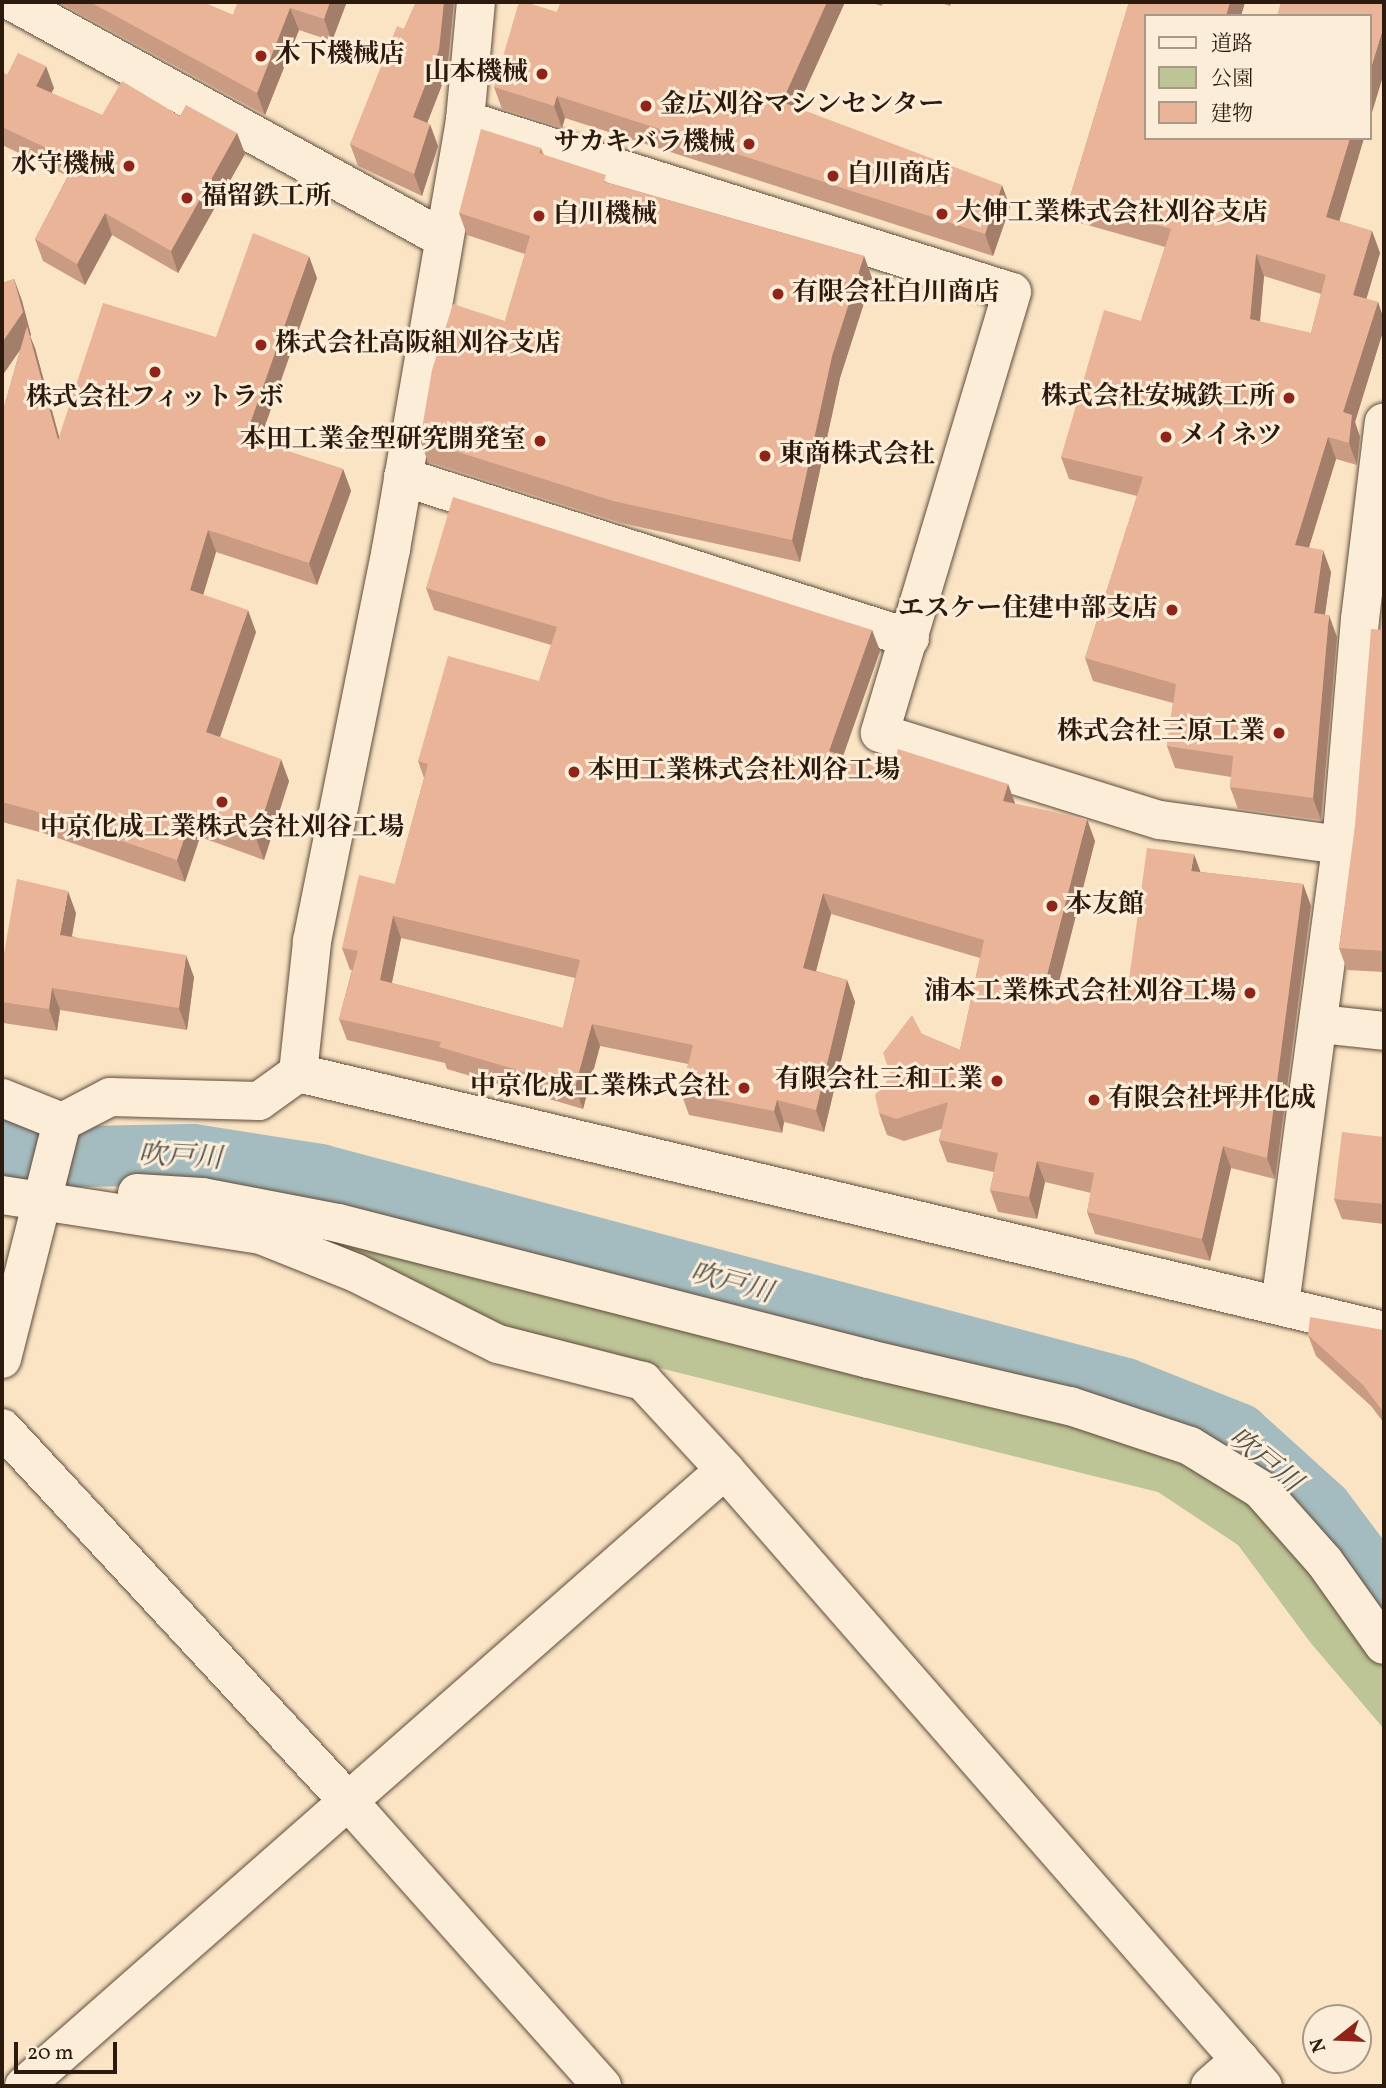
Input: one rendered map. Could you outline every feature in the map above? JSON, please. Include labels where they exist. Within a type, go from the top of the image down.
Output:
[{"type":"street","points":[[13,2],[443,238]]},
{"type":"street","points":[[2,1359],[62,1122],[110,1097],[259,1101],[298,1073],[313,941],[403,477],[465,120],[476,2]]},
{"type":"street","points":[[465,120],[1012,292],[880,733],[1160,820],[1341,845]]},
{"type":"street","points":[[1280,1305],[1341,845],[1360,620],[1384,422]]},
{"type":"street","points":[[403,477],[910,638]]},
{"type":"street","points":[[1319,1024],[1384,1031]]},
{"type":"street","points":[[298,1073],[1384,1331]]},
{"type":"street","points":[[2,1098],[62,1122]]},
{"type":"street","points":[[40,1203],[79,1189],[202,1197],[338,1223],[856,1356],[1070,1406],[1190,1446],[1261,1489],[1324,1561],[1384,1645]]},
{"type":"street","points":[[2,1195],[40,1203],[261,1235],[356,1273],[498,1344],[643,1381],[725,1470],[1252,2073],[1210,2086]]},
{"type":"street","points":[[2,1428],[348,1801],[602,2086]]},
{"type":"street","points":[[24,2086],[725,1470]]},
{"type":"green space","points":[[244,1218],[1185,1453],[1256,1497],[1384,1657],[1384,1729],[1310,1642],[1238,1545],[1158,1492],[499,1328]]},
{"type":"building","points":[[90,2],[202,2],[233,15],[238,2],[330,2],[324,19],[290,8],[257,93]]},
{"type":"building","points":[[416,2],[444,2],[439,50],[413,117],[430,124],[414,174],[350,144],[397,26],[404,29]]},
{"type":"building","points":[[519,2],[557,12],[561,2],[827,2],[782,102],[1002,185],[985,234],[557,96],[554,106],[494,87]]},
{"type":"building","points":[[1129,2],[1230,2],[1227,14],[1144,14],[1144,140],[1349,140],[1326,217],[1372,231],[1353,295],[1378,302],[1343,412],[1352,415],[1349,443],[1328,437],[1295,545],[1323,550],[1314,613],[1329,615],[1313,798],[1230,787],[1233,756],[1167,746],[1176,684],[1085,658],[1143,477],[1061,457],[1104,310],[1141,321],[1171,229],[1069,200]],"holes":[[[1256,254],[1326,275],[1311,333],[1250,319]]]},
{"type":"building","points":[[1281,2],[1384,2],[1384,25],[1372,64],[1372,14],[1278,14]]},
{"type":"building","points":[[18,53],[46,66],[36,86],[102,115],[122,81],[180,116],[186,105],[237,133],[171,251],[105,213],[77,264],[35,239],[76,162],[2,127],[2,72],[7,75]]},
{"type":"building","points":[[481,129],[541,148],[539,153],[606,175],[604,182],[864,256],[832,356],[792,540],[613,501],[420,440],[432,370],[453,304],[505,321],[530,236],[459,213]]},
{"type":"building","points":[[253,233],[309,256],[245,438],[343,469],[309,563],[208,530],[190,590],[248,610],[206,732],[281,759],[256,838],[192,815],[177,860],[2,802],[2,414],[27,326],[58,440],[103,303],[216,337]]},
{"type":"building","points":[[14,279],[23,312],[2,343],[2,283]]},
{"type":"building","points":[[453,497],[872,630],[829,751],[891,772],[898,749],[1008,784],[1003,801],[1087,819],[1046,979],[1127,994],[1147,848],[1194,854],[1191,871],[1303,884],[1267,1158],[1223,1146],[1202,1239],[1087,1212],[1094,1173],[1037,1161],[1029,1197],[990,1190],[998,1153],[939,1140],[948,1102],[896,1119],[879,1113],[875,1095],[891,1076],[883,1053],[912,1015],[922,1034],[960,1050],[984,940],[823,893],[803,968],[847,980],[816,1110],[777,1100],[774,1111],[681,1093],[693,1045],[592,1024],[575,1087],[439,1047],[441,1042],[339,1019],[358,951],[342,948],[359,875],[395,884],[428,764],[418,761],[448,656],[539,681],[557,627],[426,588]],"holes":[[[393,916],[580,960],[563,1028],[380,980]]]},
{"type":"building","points":[[1371,629],[1384,630],[1384,951],[1339,948],[1355,825]]},
{"type":"building","points":[[17,879],[68,891],[60,935],[186,955],[179,1008],[52,988],[49,1009],[2,1002],[2,965]]},
{"type":"building","points":[[1342,1132],[1384,1137],[1384,1204],[1334,1199]]},
{"type":"building","points":[[1310,1317],[1384,1330],[1384,1413],[1363,1385],[1308,1335]]},
{"type":"waterway","name":"吹戸川","points":[[2,1147],[25,1153],[79,1156],[192,1154],[319,1174],[1125,1388],[1238,1433],[1322,1509],[1384,1592]]},
{"type":"place","name":"木下機械店","points":[[261,56]]},
{"type":"place","name":"山本機械","points":[[542,74]]},
{"type":"place","name":"金広刈谷マシンセンター","points":[[646,106]]},
{"type":"place","name":"サカキバラ機械","points":[[749,144]]},
{"type":"place","name":"水守機械","points":[[129,166]]},
{"type":"place","name":"白川商店","points":[[833,176]]},
{"type":"place","name":"福留鉄工所","points":[[187,198]]},
{"type":"place","name":"大伸工業株式会社刈谷支店","points":[[942,214]]},
{"type":"place","name":"白川機械","points":[[539,216]]},
{"type":"place","name":"有限会社白川商店","points":[[778,294]]},
{"type":"place","name":"株式会社高阪組刈谷支店","points":[[261,345]]},
{"type":"place","name":"株式会社フィットラボ","points":[[155,372]]},
{"type":"place","name":"株式会社安城鉄工所","points":[[1289,398]]},
{"type":"place","name":"メイネツ","points":[[1166,437]]},
{"type":"place","name":"本田工業金型研究開発室","points":[[540,441]]},
{"type":"place","name":"東商株式会社","points":[[765,456]]},
{"type":"place","name":"エスケー住建中部支店","points":[[1172,610]]},
{"type":"place","name":"株式会社三原工業","points":[[1279,733]]},
{"type":"place","name":"本田工業株式会社刈谷工場","points":[[574,772]]},
{"type":"place","name":"中京化成工業株式会社刈谷工場","points":[[222,802]]},
{"type":"place","name":"本友館","points":[[1052,906]]},
{"type":"place","name":"浦本工業株式会社刈谷工場","points":[[1250,993]]},
{"type":"place","name":"有限会社三和工業","points":[[997,1081]]},
{"type":"place","name":"中京化成工業株式会社","points":[[744,1088]]},
{"type":"place","name":"有限会社坪井化成","points":[[1094,1100]]}]
